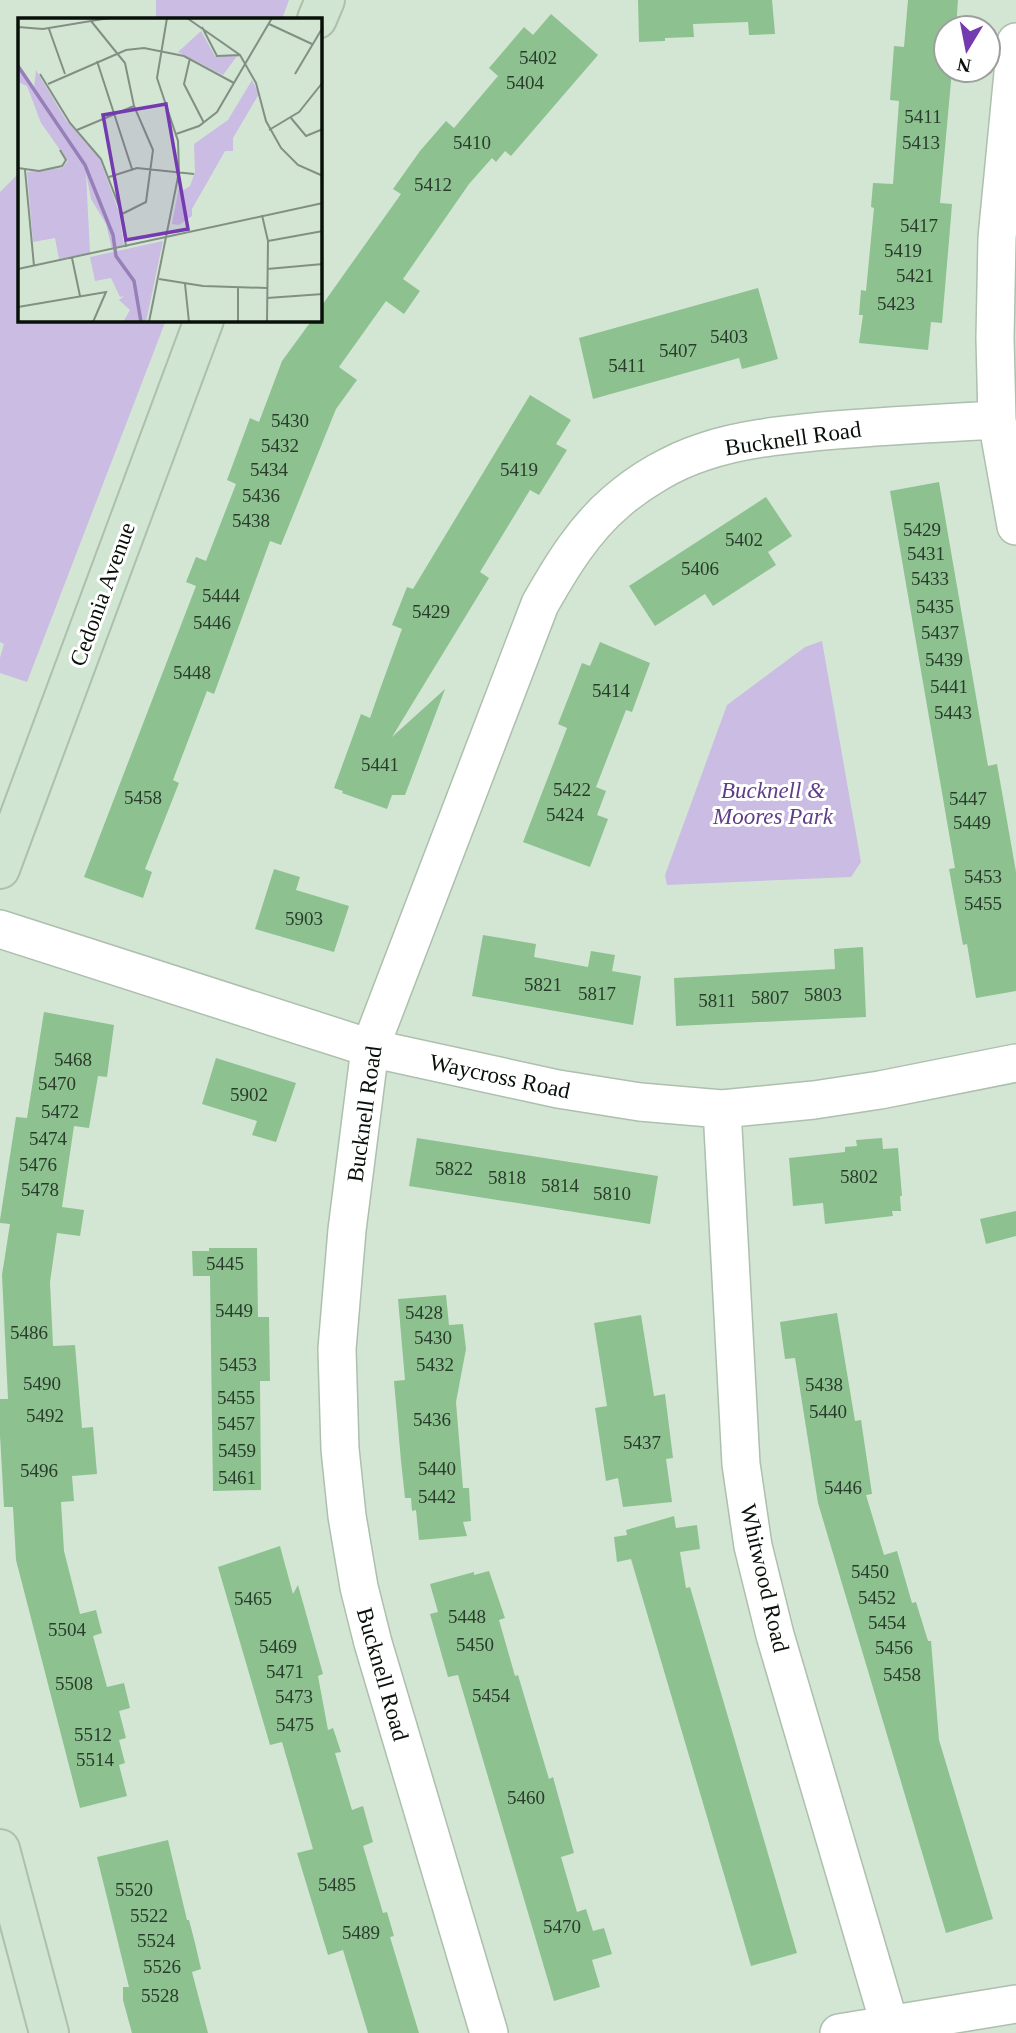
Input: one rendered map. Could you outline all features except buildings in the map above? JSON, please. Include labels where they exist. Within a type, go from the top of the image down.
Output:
[{"type":"street","points":[[317,18],[325,0]]},
{"type":"street","points":[[1016,42],[997,238],[995,338],[998,420],[1016,526]]},
{"type":"street","name":"Cedonia Avenue","points":[[0,869],[203,322]]},
{"type":"street","name":"Bucknell Road","points":[[489,2033],[373,1643],[359,1587],[347,1516],[340,1449],[337,1349],[347,1230],[370,1048],[541,604],[583,536],[615,502],[660,471],[702,452],[754,439],[887,425],[998,420]]},
{"type":"street","name":"Waycross Road","points":[[0,929],[370,1048],[558,1089],[640,1102],[722,1109],[880,1090],[1016,1063]]},
{"type":"street","name":"Whitwood Road","points":[[722,1109],[741,1464],[753,1546],[775,1635],[891,2029]]},
{"type":"street","points":[[0,1849],[49,2033]]},
{"type":"street","points":[[839,2033],[891,2029],[1016,2004]]},
{"type":"green space","points":[[156,0],[289,0],[282,18],[156,18]]},
{"type":"green space","points":[[18,174],[18,322],[165,322],[27,682],[0,673],[4,644],[0,642],[0,192]]},
{"type":"green space","name":"Bucknell & Moores Park","points":[[822,641],[861,862],[851,877],[667,885],[665,875],[727,705],[805,647]]}]
